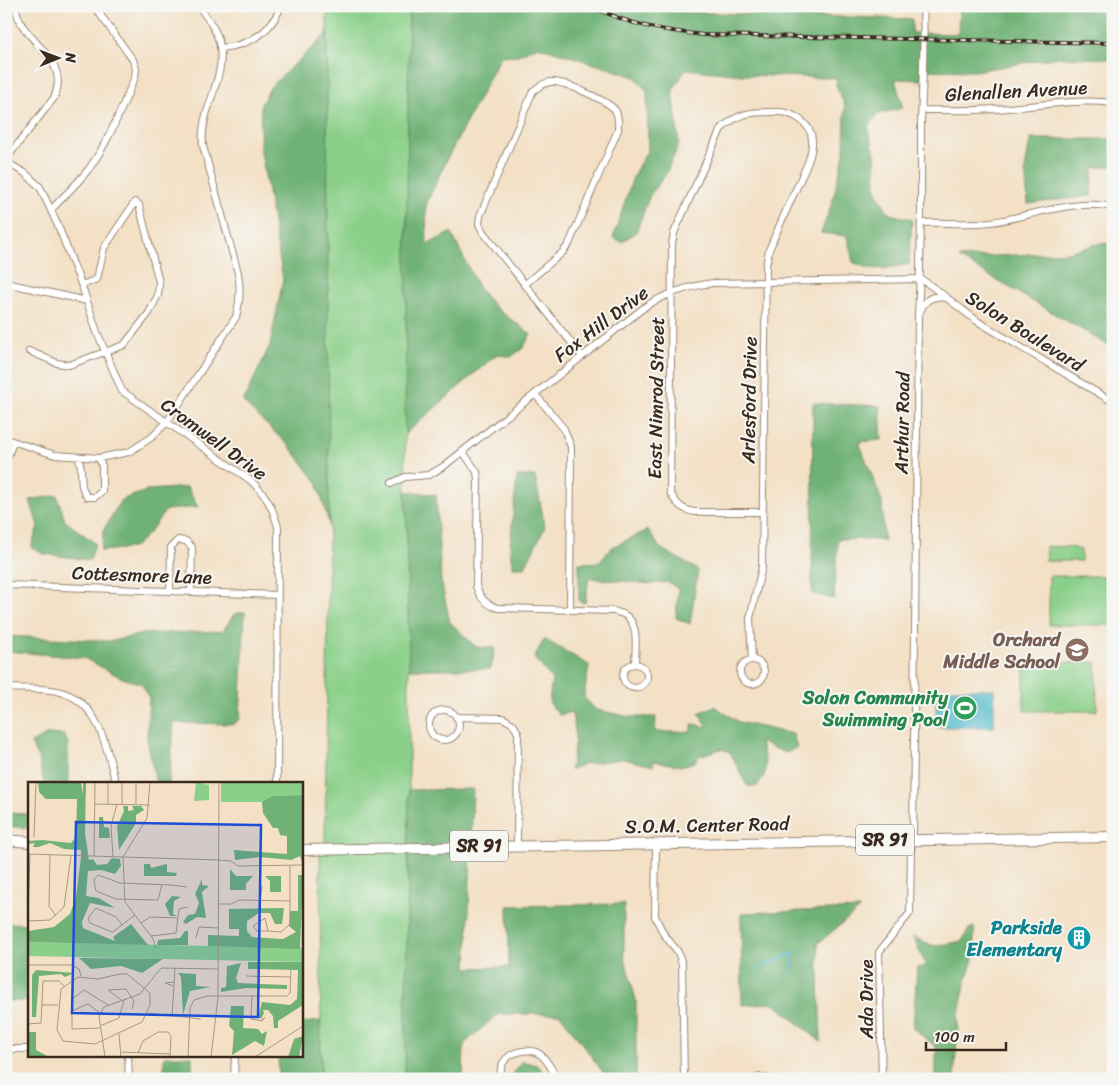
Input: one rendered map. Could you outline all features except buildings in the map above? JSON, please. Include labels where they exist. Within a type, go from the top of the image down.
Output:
[{"type":"main road","name":"S.O.M. Center Road","points":[[302,850],[517,845],[1113,837]]},
{"type":"main road","points":[[6,840],[28,842]]},
{"type":"street","points":[[6,160],[54,98],[58,88],[58,74],[54,64],[19,20],[16,6]]},
{"type":"street","points":[[51,210],[88,170],[106,142],[135,77],[136,69],[133,60],[94,6]]},
{"type":"street","points":[[6,461],[9,441],[55,455],[99,458],[129,452],[152,437],[167,422],[236,318],[240,303],[238,273],[203,146],[202,132],[216,88],[221,64],[220,48],[215,30],[199,6]]},
{"type":"street","points":[[220,48],[234,47],[258,37],[275,18],[280,6]]},
{"type":"street","name":"Arthur Road","points":[[913,840],[923,6]]},
{"type":"street","points":[[524,284],[557,257],[569,244],[618,130],[619,120],[610,104],[561,82],[550,82],[541,85],[533,91],[480,216],[479,224],[483,232],[524,284],[582,356]]},
{"type":"street","name":"Glenallen Avenue","points":[[922,110],[995,109],[1064,101],[1113,103]]},
{"type":"street","name":"Arlesford Drive","points":[[672,293],[674,233],[721,129],[730,121],[748,112],[782,111],[792,115],[809,130],[812,139],[810,158],[769,250],[766,281],[762,574],[750,625],[752,660]]},
{"type":"street","name":"Cromwell Drive","points":[[6,160],[25,173],[40,187],[82,285],[122,391],[250,480],[270,503],[278,527],[277,782]]},
{"type":"street","points":[[29,351],[68,365],[124,345],[149,313],[158,295],[158,276],[139,205],[135,202],[104,248],[97,279],[82,285]]},
{"type":"street","points":[[921,222],[989,222],[1076,205],[1113,207]]},
{"type":"street","name":"Fox Hill Drive","points":[[392,483],[404,477],[429,475],[463,452],[646,306],[672,293],[696,285],[713,282],[920,279]]},
{"type":"street","name":"Solon Boulevard","points":[[920,279],[977,321],[1113,402]]},
{"type":"street","points":[[6,283],[87,301]]},
{"type":"street","name":"East Nimrod Street","points":[[672,293],[670,492],[676,503],[684,510],[695,512],[763,512]]},
{"type":"street","name":"Solon Boulevard","points":[[918,315],[926,300],[932,297],[939,296],[948,300]]},
{"type":"street","points":[[535,394],[564,428],[571,447],[570,610]]},
{"type":"street","points":[[463,452],[477,472],[478,480],[476,586],[478,594],[489,606],[498,608],[613,611],[624,614],[631,621],[635,630],[635,664]]},
{"type":"street","points":[[78,457],[81,462],[82,491],[87,497],[95,497],[102,491],[102,466],[99,458]]},
{"type":"street","points":[[170,591],[172,547],[178,540],[186,541],[192,547],[191,592]]},
{"type":"street","name":"Cottesmore Lane","points":[[6,585],[277,595]]},
{"type":"street","points":[[6,688],[58,691],[80,701],[96,718],[115,782]]},
{"type":"street","points":[[456,718],[458,727],[451,738],[442,740],[430,732],[429,722],[431,718],[439,712],[448,711],[456,718],[503,718],[512,724],[518,733],[517,845]]},
{"type":"street","name":"Ada Drive","points":[[882,1079],[880,952],[910,913],[911,848],[913,840]]},
{"type":"street","points":[[656,844],[655,916],[663,933],[678,952],[682,964],[684,1079]]},
{"type":"street","points":[[6,1049],[28,1049]]},
{"type":"street","points":[[500,1079],[502,1064],[508,1057],[523,1051],[532,1051],[542,1056],[558,1079]]},
{"type":"street","points":[[128,1058],[129,1079]]},
{"type":"street","points":[[234,1079],[235,1058]]},
{"type":"street","points":[[755,1079],[759,1076],[767,1079]]},
{"type":"green space","points":[[327,6],[409,6],[405,434],[409,790],[405,1079],[321,1079],[320,849],[325,849],[329,524]]},
{"type":"green space","points":[[409,6],[664,6],[680,12],[912,19],[912,33],[958,34],[959,6],[1113,6],[1113,59],[1059,57],[975,71],[923,70],[923,80],[895,79],[903,108],[878,114],[868,127],[875,154],[876,190],[889,214],[912,219],[909,264],[874,269],[853,262],[847,236],[821,233],[832,203],[844,153],[845,106],[836,85],[837,78],[742,75],[686,69],[673,90],[679,144],[666,174],[650,195],[636,232],[622,242],[613,238],[634,174],[648,149],[647,91],[635,77],[538,46],[518,55],[501,56],[444,165],[426,205],[427,245],[451,232],[479,289],[497,309],[531,334],[523,348],[511,357],[497,354],[405,434]]},
{"type":"green space","points":[[327,34],[329,524],[317,482],[289,446],[243,402],[270,345],[283,279],[260,146],[261,104],[271,86]]},
{"type":"green space","points":[[1030,139],[1113,139],[1113,166],[1094,168],[1091,196],[1028,204],[1025,170]]},
{"type":"green space","points":[[1101,243],[1113,244],[1113,348],[959,258],[1069,252]]},
{"type":"green space","points":[[813,403],[880,406],[882,440],[859,442],[882,501],[884,540],[838,539],[834,599],[812,594]]},
{"type":"green space","points":[[517,476],[535,476],[545,527],[525,567],[512,567],[510,546]]},
{"type":"green space","points":[[187,487],[198,507],[166,510],[149,533],[133,548],[101,551],[104,529],[121,500],[149,490]]},
{"type":"green space","points":[[406,491],[436,495],[441,581],[450,622],[476,647],[495,648],[491,669],[409,669]]},
{"type":"green space","points":[[57,495],[65,521],[95,543],[90,560],[44,554],[31,548],[38,526],[30,500]]},
{"type":"green space","points":[[648,530],[660,548],[698,570],[690,624],[676,618],[678,589],[668,582],[651,584],[589,578],[585,603],[579,601],[579,563],[600,562],[612,547]]},
{"type":"green space","points":[[1046,546],[1070,547],[1081,550],[1081,561],[1045,561]]},
{"type":"green space","points":[[1049,576],[1113,576],[1113,625],[1049,625]]},
{"type":"green space","points":[[245,612],[240,719],[234,724],[174,723],[169,782],[156,782],[147,739],[149,698],[142,684],[122,678],[84,658],[6,651],[6,636],[113,641],[141,634],[223,631],[234,614]]},
{"type":"green space","points":[[544,639],[589,665],[584,697],[596,710],[631,717],[656,717],[655,732],[690,732],[693,724],[708,727],[699,713],[714,706],[739,722],[793,734],[797,747],[785,753],[760,742],[766,765],[764,775],[757,786],[747,786],[730,752],[721,749],[699,756],[695,762],[681,766],[654,761],[653,766],[623,759],[585,764],[570,770],[575,733],[571,712],[559,715],[549,702],[552,679],[534,658]]},
{"type":"green space","points":[[1096,662],[1097,711],[1024,711],[1024,663]]},
{"type":"green space","points":[[48,734],[64,735],[68,743],[68,782],[44,782],[39,761],[31,743]]},
{"type":"green space","points":[[473,789],[467,968],[509,967],[508,906],[624,904],[624,955],[636,1000],[636,1079],[608,1079],[560,1014],[498,1014],[464,1044],[463,1079],[405,1079],[409,790]]},
{"type":"green space","points":[[6,813],[28,814],[28,828],[6,826]]},
{"type":"green space","points":[[860,909],[818,943],[821,1042],[774,1003],[742,1005],[741,913]]},
{"type":"green space","points":[[6,923],[28,924],[28,1001],[6,1001]]},
{"type":"green space","points":[[974,927],[974,956],[959,1013],[954,1079],[936,1079],[936,1047],[913,1028],[917,968],[926,966],[913,937],[934,946],[962,941],[969,929]]},
{"type":"green space","points":[[320,1021],[321,1079],[279,1079],[278,1058],[302,1058],[302,1023]]},
{"type":"green space","points":[[164,1058],[192,1058],[192,1079],[164,1079]]},
{"type":"green space","points":[[522,1061],[536,1065],[543,1071],[542,1079],[512,1079],[512,1074]]},
{"type":"water","name":"Solon Community Swimming Pool","points":[[936,689],[994,689],[994,727],[936,727]]},
{"type":"waterway","points":[[792,970],[794,952]]},
{"type":"waterway","points":[[757,969],[795,952]]},
{"type":"railway","points":[[592,6],[605,13],[646,26],[704,35],[1113,43]]},
{"type":"place","name":"Orchard Middle School","points":[[1077,650]]},
{"type":"place","name":"Solon Community Swimming Pool","points":[[965,708]]},
{"type":"place","name":"Parkside Elementary","points":[[1079,938]]}]
